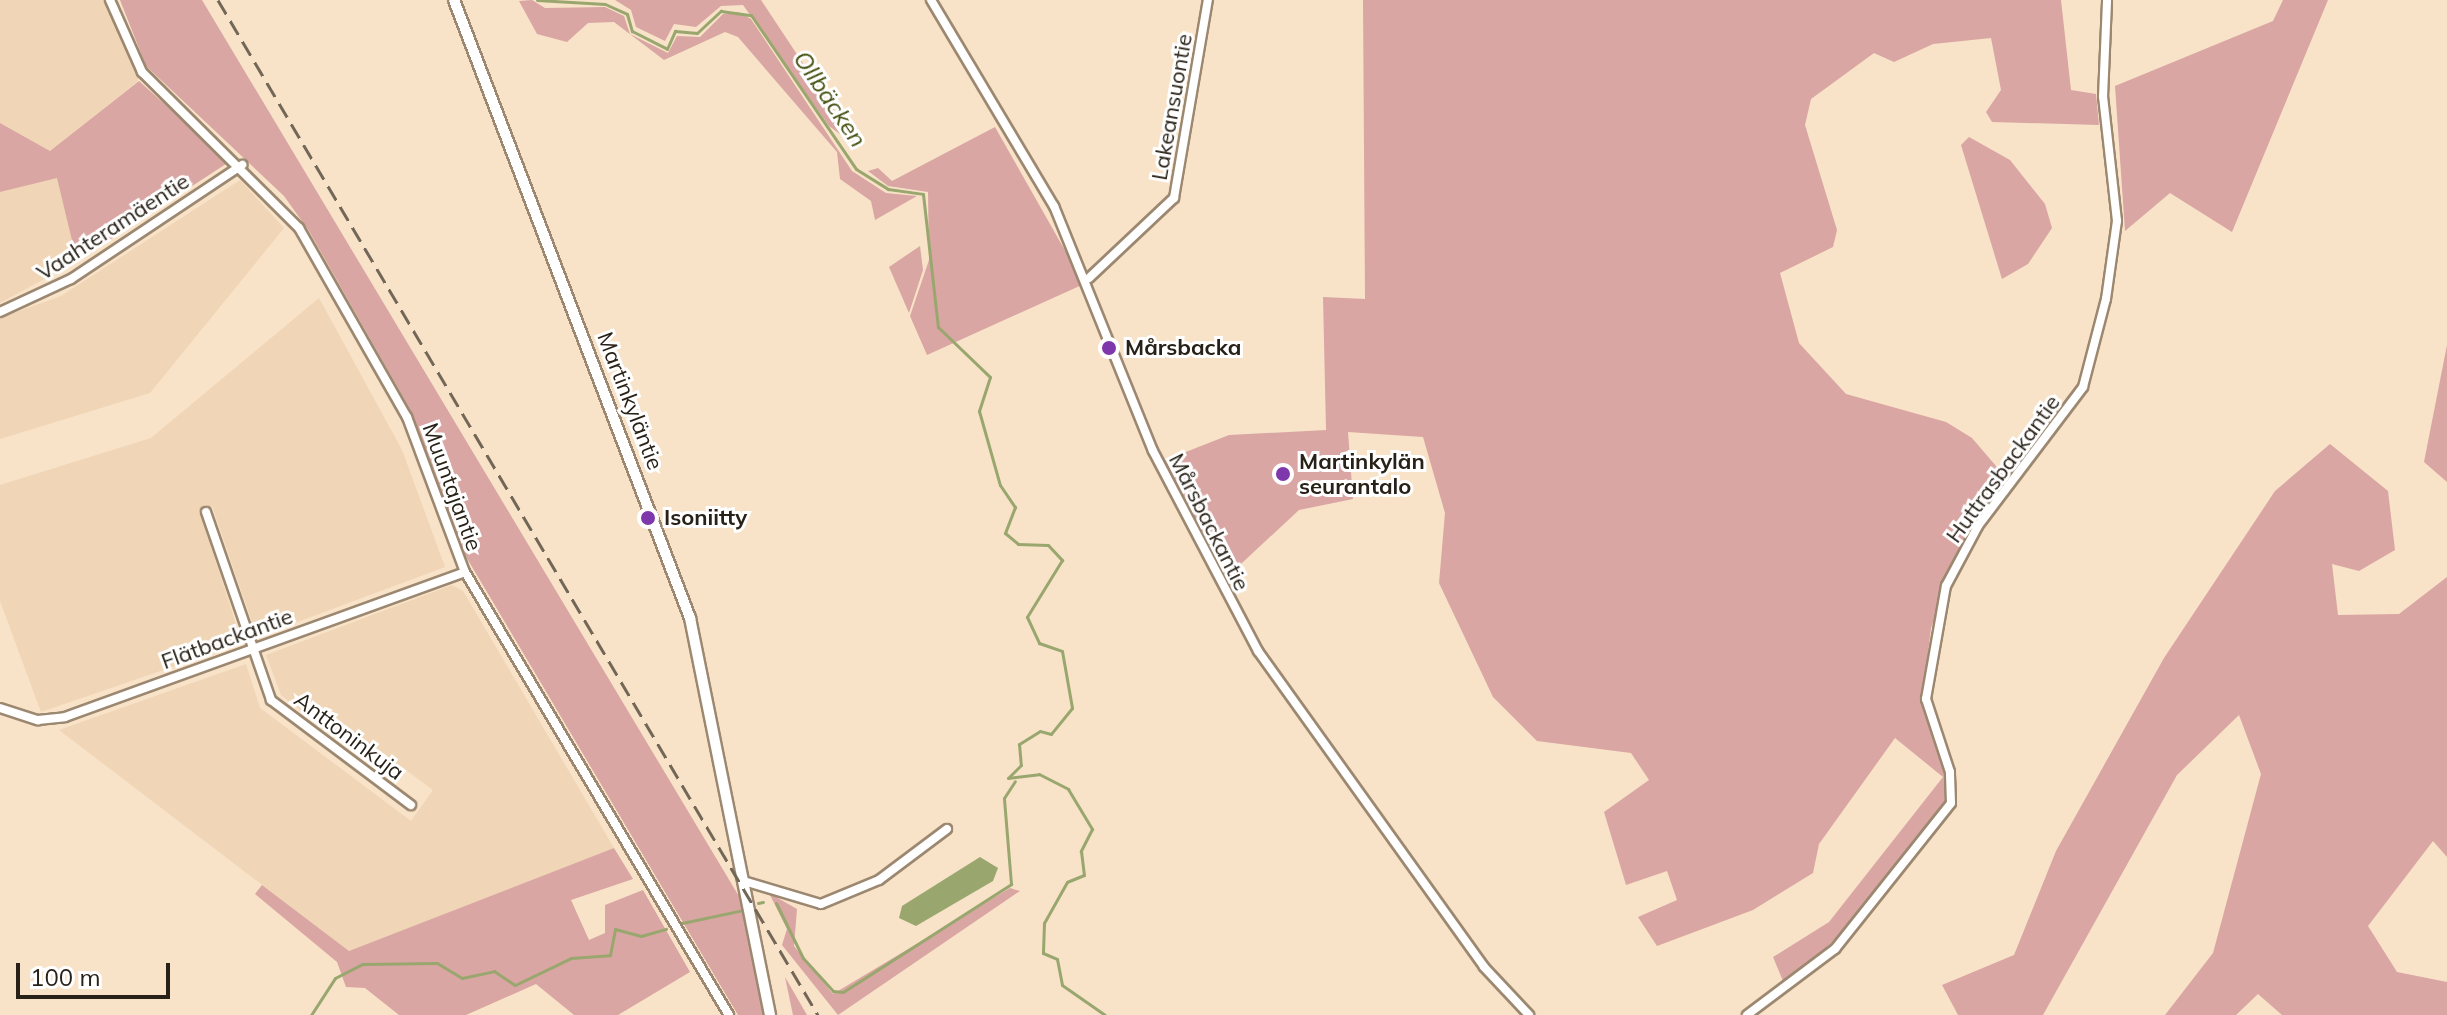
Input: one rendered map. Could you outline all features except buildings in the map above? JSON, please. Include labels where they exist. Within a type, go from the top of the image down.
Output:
[{"type":"street","name":"Muuntajantie","points":[[110,0],[142,72],[242,165],[299,228],[391,386],[465,572],[729,1015]]},
{"type":"street","name":"Martinkyläntie","points":[[454,0],[685,604],[747,882],[770,1015]]},
{"type":"street","name":"Mårsbackantie","points":[[931,0],[1089,278],[1153,451],[1258,651],[1484,967],[1529,1015]]},
{"type":"street","name":"Lakeansuontie","points":[[1089,278],[1174,198],[1208,0]]},
{"type":"street","name":"Huttrasbackantie","points":[[1747,1015],[1835,949],[1951,803],[1950,772],[1926,699],[1946,586],[1978,526],[2083,387],[2106,299],[2117,221],[2103,97],[2107,0]]},
{"type":"street","name":"Vaahteramäentie","points":[[0,312],[71,279],[242,165]]},
{"type":"street","name":"Anttoninkuja","points":[[206,512],[271,700],[411,805]]},
{"type":"street","name":"Flätbackantie","points":[[0,708],[38,720],[65,717],[465,572]]},
{"type":"street","points":[[747,882],[821,904],[879,880],[947,829]]},
{"type":"shaded area","points":[[0,0],[108,0],[138,81],[50,151],[0,123]]},
{"type":"shaded area","points":[[120,0],[202,0],[743,903],[763,1015],[738,1015],[462,550],[411,411],[309,231],[284,196],[146,66]]},
{"type":"shaded area","points":[[532,0],[545,8],[605,7],[624,16],[630,34],[668,53],[677,36],[700,37],[723,14],[738,12],[751,19],[852,171],[886,193],[917,196],[875,220],[871,201],[840,179],[837,152],[738,37],[725,32],[664,60],[614,22],[588,23],[567,42],[537,34],[519,1]]},
{"type":"shaded area","points":[[615,0],[761,0],[859,148],[829,126],[743,5],[721,6],[696,27],[674,24],[665,41],[636,27],[631,10]]},
{"type":"shaded area","points":[[1363,0],[2061,0],[2071,90],[2096,94],[2099,125],[1992,122],[1986,112],[2001,90],[1991,38],[1933,44],[1894,62],[1874,53],[1811,99],[1805,125],[1837,230],[1833,247],[1780,273],[1799,343],[1846,394],[1946,422],[1972,438],[2008,480],[1965,539],[1931,628],[1922,700],[1947,771],[1947,802],[1872,902],[1786,988],[1773,957],[1829,922],[1943,777],[1895,738],[1819,844],[1813,873],[1753,910],[1657,946],[1638,917],[1677,900],[1667,871],[1626,885],[1604,812],[1649,780],[1631,753],[1537,741],[1493,697],[1439,583],[1445,513],[1423,437],[1348,432],[1353,499],[1299,510],[1229,575],[1219,574],[1163,461],[1229,435],[1326,430],[1323,297],[1365,299]]},
{"type":"shaded area","points":[[2283,0],[2328,0],[2232,232],[2170,193],[2125,231],[2115,86],[2273,21]]},
{"type":"shaded area","points":[[139,81],[229,162],[77,261],[57,178],[0,192],[0,123],[50,151]]},
{"type":"shaded area","points":[[995,127],[1084,284],[927,355],[910,316],[929,260],[928,192],[888,186],[868,171],[878,168],[892,181]]},
{"type":"shaded area","points":[[1969,137],[2010,160],[2045,204],[2052,228],[2028,264],[2002,279],[1961,145]]},
{"type":"shaded area","points":[[58,177],[77,261],[0,303],[0,192]]},
{"type":"shaded area","points":[[240,180],[284,228],[150,393],[0,439],[0,318],[61,296]]},
{"type":"shaded area","points":[[920,246],[923,270],[909,313],[889,267]]},
{"type":"shaded area","points":[[319,298],[402,450],[445,567],[257,637],[212,506],[200,512],[242,643],[41,712],[0,601],[0,485],[151,438]]},
{"type":"shaded area","points":[[2447,345],[2447,482],[2424,462]]},
{"type":"shaded area","points":[[2330,444],[2388,491],[2395,550],[2359,571],[2332,564],[2338,615],[2399,614],[2447,577],[2447,857],[2433,841],[2368,926],[2397,972],[2447,982],[2447,1015],[2282,1015],[2258,994],[2236,1015],[2165,1015],[2213,953],[2261,774],[2239,715],[2177,775],[2043,1015],[1958,1015],[1942,985],[2014,955],[2056,851],[2164,658],[2275,491]]},
{"type":"shaded area","points":[[452,585],[463,591],[614,848],[349,951],[59,730],[246,664],[260,708],[411,821],[433,790],[402,767],[377,769],[281,695],[266,655]]},
{"type":"shaded area","points":[[614,848],[633,879],[571,900],[589,940],[605,933],[605,905],[643,890],[690,972],[618,1015],[574,1015],[536,984],[466,1015],[399,1015],[365,988],[346,987],[337,962],[255,894],[262,885],[349,951]]},
{"type":"shaded area","points":[[980,857],[998,868],[993,881],[916,926],[899,918],[902,906]]},
{"type":"shaded area","points":[[1010,888],[1020,891],[838,1015],[782,945],[787,929],[769,893],[797,909],[794,946],[833,994]]},
{"type":"shaded area","points":[[785,977],[807,1015],[793,1015]]},
{"type":"waterway","name":"Ollbäcken","points":[[537,0],[605,4],[627,14],[632,31],[667,49],[675,31],[697,33],[721,11],[751,15],[856,169],[888,189],[923,194],[938,327],[990,377],[979,411],[1000,485],[1015,507],[1005,533],[1018,544],[1048,545],[1062,560],[1027,617],[1039,643],[1062,651],[1072,708],[1051,734],[1040,731],[1019,744],[1021,765],[1008,778],[1039,774],[1068,789],[1092,829],[1081,851],[1084,875],[1067,882],[1044,923],[1043,953],[1057,959],[1062,985],[1105,1015]]},
{"type":"waterway","points":[[776,903],[803,958],[833,991],[843,992],[1011,884],[1004,798],[1015,781]]},
{"type":"waterway","points":[[758,903],[763,902]]},
{"type":"waterway","points":[[682,923],[743,910]]},
{"type":"waterway","points":[[311,1015],[335,978],[363,964],[437,963],[462,978],[494,971],[515,985],[571,958],[610,955],[615,929],[641,936],[666,929]]},
{"type":"railway","points":[[218,0],[818,1015]]},
{"type":"place","name":"Mårsbacka","points":[[1109,348]]},
{"type":"place","name":"Martinkylän seurantalo","points":[[1283,474]]},
{"type":"place","name":"Isoniitty","points":[[648,518]]}]
